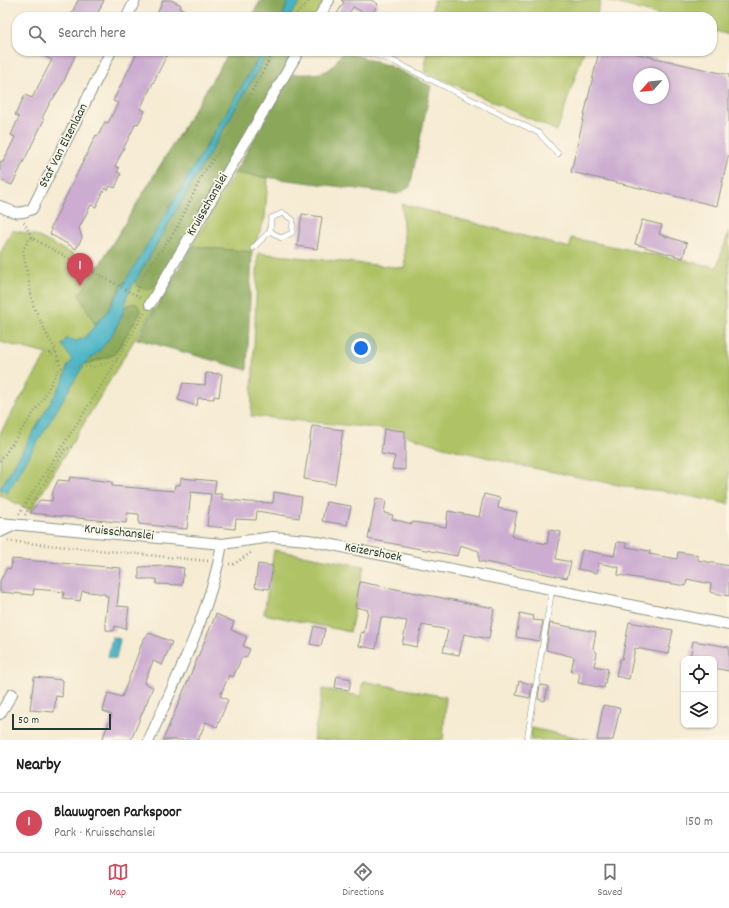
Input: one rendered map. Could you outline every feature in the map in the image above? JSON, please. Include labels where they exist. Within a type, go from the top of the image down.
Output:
[{"type":"street","points":[[130,12],[136,0]]},
{"type":"street","points":[[322,12],[329,0]]},
{"type":"street","name":"Staf Van Elzenlaan","points":[[22,214],[32,209],[108,56]]},
{"type":"street","name":"Kruisschanslei","points":[[150,304],[296,56]]},
{"type":"street","points":[[0,206],[15,214],[22,214]]},
{"type":"street","name":"Kruisschanslei","points":[[0,523],[222,544]]},
{"type":"street","points":[[0,532],[15,525]]},
{"type":"street","name":"Keizershoek","points":[[222,544],[272,536],[308,540],[729,625]]},
{"type":"street","points":[[149,740],[198,626],[216,576],[222,544]]},
{"type":"street","points":[[0,714],[12,694]]},
{"type":"lane","points":[[378,56],[391,60],[539,133],[558,154]]},
{"type":"lane","points":[[254,248],[270,231],[271,218],[282,213],[293,220],[292,233],[281,238],[270,231]]},
{"type":"lane","points":[[526,740],[552,589]]},
{"type":"path","points":[[299,12],[310,0]]},
{"type":"path","points":[[22,214],[25,227],[32,238],[136,295],[141,278],[177,228],[195,188],[206,168],[218,153],[271,56]]},
{"type":"path","points":[[32,238],[29,239],[23,250],[33,305],[48,337],[56,350],[50,353],[51,355],[56,353],[61,368]]},
{"type":"path","points":[[19,515],[118,358],[150,304]]},
{"type":"path","points":[[0,461],[42,401],[57,372],[61,368],[67,366],[93,367],[118,358]]},
{"type":"path","points":[[24,515],[65,450],[72,447]]},
{"type":"path","points":[[2,543],[7,541],[53,545],[205,561]]},
{"type":"green space","points":[[261,0],[329,0],[322,12],[254,12]]},
{"type":"green space","points":[[261,0],[288,0],[284,12],[254,12]]},
{"type":"green space","points":[[434,0],[601,0],[597,12],[432,12]]},
{"type":"green space","points":[[605,0],[729,0],[729,35],[717,31],[717,12],[648,12]]},
{"type":"green space","points":[[227,56],[296,56],[150,304],[153,309],[31,511],[0,495],[0,433],[47,354],[0,342],[0,254],[12,230],[35,235],[98,267]]},
{"type":"green space","points":[[227,56],[260,56],[128,278],[122,284],[107,312],[95,324],[79,295],[94,274]]},
{"type":"green space","points":[[266,56],[296,56],[159,283],[149,289],[144,289],[138,287],[135,279]]},
{"type":"green space","points":[[339,56],[357,56],[390,66],[431,86],[410,187],[397,194],[234,173],[292,74],[313,74],[324,72],[334,65]]},
{"type":"green space","points":[[426,56],[582,56],[557,131],[424,71]]},
{"type":"green space","points":[[234,173],[268,178],[265,218],[252,252],[192,246]]},
{"type":"green space","points":[[402,204],[570,248],[571,238],[717,267],[729,231],[729,504],[662,491],[634,488],[518,465],[444,447],[384,429],[251,416],[258,253],[405,268]]},
{"type":"green space","points":[[192,246],[252,252],[247,370],[137,339]]},
{"type":"green space","points":[[132,303],[137,304],[141,312],[114,355],[87,364],[85,363],[103,344],[126,306]]},
{"type":"green space","points":[[274,550],[364,566],[350,632],[264,614]]},
{"type":"green space","points":[[363,681],[446,697],[443,740],[313,740],[323,689],[360,696]]},
{"type":"green space","points":[[531,728],[590,740],[530,740]]},
{"type":"water","points":[[288,0],[302,0],[293,12],[284,12]]},
{"type":"water","points":[[260,56],[266,56],[127,295],[122,314],[113,333],[100,350],[85,363],[7,493],[0,489],[64,379],[67,367],[72,360],[62,345],[67,338],[76,341],[84,338],[107,312]]},
{"type":"water","points":[[112,637],[120,639],[116,659],[108,657]]},
{"type":"building","points":[[78,0],[104,0],[98,12],[72,12]]},
{"type":"building","points":[[163,0],[171,0],[181,5],[180,8],[188,12],[158,12]]},
{"type":"building","points":[[341,0],[371,0],[378,4],[373,12],[363,12],[353,7],[350,12],[338,12],[344,2]]},
{"type":"building","points":[[44,56],[75,56],[63,83],[52,99],[42,118],[44,120],[12,185],[0,180],[0,161],[3,162],[15,137],[11,135],[19,117],[15,115],[25,95],[32,98],[52,60]]},
{"type":"building","points":[[136,56],[166,56],[140,109],[145,111],[138,124],[136,123],[115,166],[119,168],[117,172],[121,174],[115,188],[110,186],[108,190],[105,188],[96,207],[91,205],[79,228],[82,238],[76,249],[50,234],[52,230],[50,229],[96,135],[98,136],[105,122],[108,123],[118,103],[113,101]]},
{"type":"building","points":[[598,56],[647,56],[729,75],[729,153],[717,206],[571,172]]},
{"type":"building","points":[[302,214],[322,217],[317,249],[297,246]]},
{"type":"building","points":[[642,220],[662,225],[659,234],[687,243],[683,258],[635,244]]},
{"type":"building","points":[[206,373],[222,374],[219,397],[214,396],[214,399],[198,398],[197,406],[178,400],[183,383],[205,385]]},
{"type":"building","points":[[312,426],[343,430],[335,484],[304,479]]},
{"type":"building","points":[[384,429],[405,431],[405,470],[392,469],[395,456],[381,454]]},
{"type":"building","points":[[70,477],[112,482],[112,486],[174,491],[175,485],[180,485],[181,478],[216,481],[214,494],[222,494],[222,499],[248,502],[273,503],[274,492],[302,497],[299,518],[257,511],[256,520],[236,519],[235,529],[207,526],[211,494],[191,492],[187,529],[139,524],[139,514],[127,513],[126,523],[30,513],[40,500],[52,501],[53,491],[58,480],[69,481]]},
{"type":"building","points":[[484,494],[500,498],[498,508],[517,512],[512,537],[547,544],[549,530],[561,532],[556,559],[571,562],[567,578],[479,561],[479,551],[460,545],[457,556],[368,539],[376,498],[386,501],[384,513],[393,515],[392,519],[412,524],[413,522],[446,527],[448,511],[479,517]]},
{"type":"building","points":[[326,502],[351,506],[347,525],[322,521]]},
{"type":"building","points":[[617,542],[627,543],[626,547],[650,551],[649,554],[677,559],[678,552],[698,555],[698,560],[729,566],[729,596],[710,592],[711,584],[687,579],[686,586],[618,575],[619,567],[598,563],[597,573],[578,569],[582,550],[614,556]]},
{"type":"building","points":[[12,559],[121,568],[117,606],[129,607],[126,629],[115,626],[114,631],[106,630],[105,624],[108,596],[105,596],[105,594],[82,591],[80,601],[63,598],[64,592],[34,589],[33,595],[0,592],[0,581],[7,568],[11,569]]},
{"type":"building","points":[[258,564],[273,566],[269,589],[255,587]]},
{"type":"building","points":[[169,566],[184,568],[182,585],[156,584],[157,579],[139,579],[139,567]]},
{"type":"building","points":[[360,582],[494,608],[489,639],[464,634],[459,655],[443,652],[448,630],[422,625],[417,647],[402,644],[407,621],[381,617],[376,649],[359,646],[361,632],[364,633],[368,610],[355,607]]},
{"type":"building","points":[[520,613],[534,616],[533,620],[543,621],[539,641],[516,637]]},
{"type":"building","points":[[216,614],[234,622],[231,630],[247,637],[243,646],[250,649],[246,658],[242,657],[233,677],[229,675],[220,696],[228,700],[217,727],[206,722],[198,740],[163,740]]},
{"type":"building","points":[[629,622],[673,630],[668,654],[635,648],[629,679],[616,676],[620,659],[622,659]]},
{"type":"building","points":[[550,623],[596,632],[593,648],[597,653],[594,666],[608,669],[604,688],[578,683],[580,673],[571,672],[574,657],[546,650]]},
{"type":"building","points":[[314,626],[325,629],[321,646],[310,644]]},
{"type":"building","points":[[149,633],[172,642],[162,665],[153,661],[144,683],[153,687],[131,740],[102,740],[112,715],[103,711],[108,693],[122,697],[143,640]]},
{"type":"building","points":[[693,641],[729,647],[729,671],[717,669],[717,656],[690,656]]},
{"type":"building","points":[[337,676],[351,679],[349,690],[335,688]]},
{"type":"building","points":[[34,677],[63,680],[62,697],[56,696],[54,712],[30,710]]},
{"type":"building","points":[[519,681],[532,684],[530,698],[516,695]]},
{"type":"building","points":[[540,685],[548,686],[545,701],[538,699]]},
{"type":"building","points":[[603,705],[620,708],[613,740],[597,740]]},
{"type":"place","name":"Blauwgroen Parkspoor","points":[[80,286]]}]
